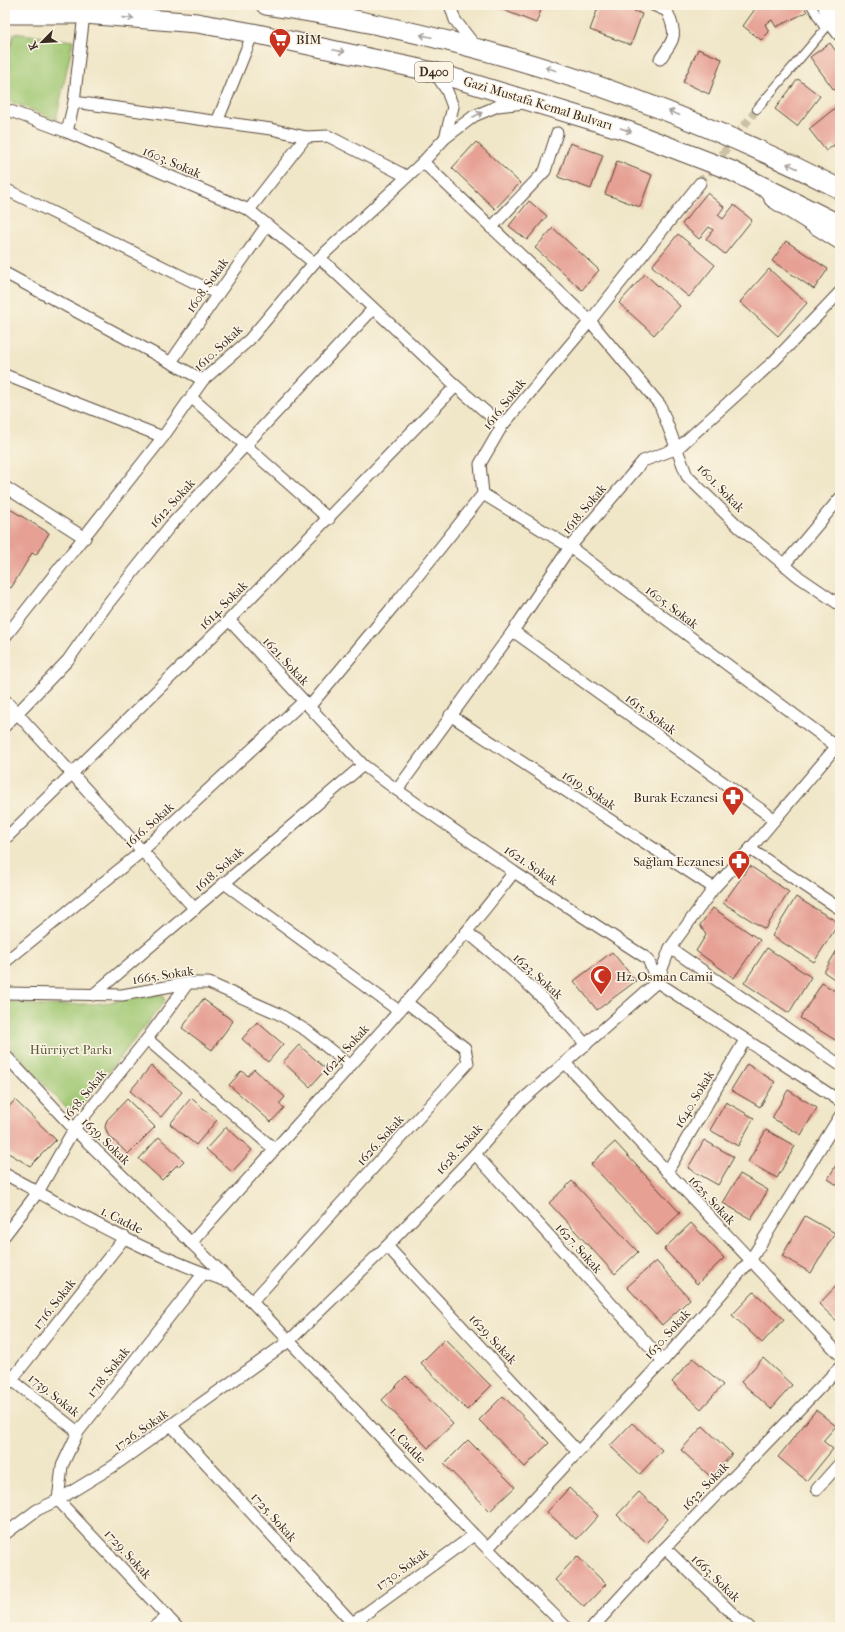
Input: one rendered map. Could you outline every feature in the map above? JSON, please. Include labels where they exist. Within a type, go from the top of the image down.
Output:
[{"type":"highway","name":"D400","points":[[266,5],[358,22],[476,47],[567,74],[631,96],[719,131],[840,188]]},
{"type":"highway","name":"Gazi Mustafa Kemal Bulvarı","points":[[5,14],[84,14],[197,23],[253,32],[434,72],[534,101],[628,131],[730,170],[840,226]]},
{"type":"main road","points":[[835,5],[840,13]]},
{"type":"main road","points":[[730,170],[802,218],[840,240]]},
{"type":"street","points":[[339,5],[358,22]]},
{"type":"street","points":[[450,5],[455,20],[476,47]]},
{"type":"street","points":[[653,5],[670,8],[674,28],[672,42],[660,59]]},
{"type":"street","points":[[757,109],[825,29],[811,5]]},
{"type":"street","points":[[825,5],[829,20],[840,34]]},
{"type":"street","points":[[67,132],[74,102],[84,14]]},
{"type":"street","points":[[217,122],[253,32]]},
{"type":"street","points":[[434,72],[447,91],[453,107],[445,138]]},
{"type":"street","name":"1610. Sokak","points":[[5,637],[163,438],[203,380],[249,340],[317,261],[406,176],[423,162],[445,138],[474,116],[498,106],[534,101]]},
{"type":"street","points":[[74,102],[217,122],[306,137],[328,136],[406,176]]},
{"type":"street","name":"1603. Sokak","points":[[5,109],[67,132],[249,210],[317,261],[373,309],[456,386],[502,426]]},
{"type":"street","points":[[491,228],[545,172],[557,133]]},
{"type":"street","points":[[249,210],[306,137]]},
{"type":"street","name":"1601. Sokak","points":[[423,162],[590,322],[660,405],[678,448],[687,476],[740,528],[784,565],[840,605]]},
{"type":"street","name":"1616. Sokak","points":[[5,962],[142,852],[307,704],[402,598],[483,494],[480,464],[502,426],[590,322],[700,183]]},
{"type":"street","points":[[5,189],[218,294]]},
{"type":"street","name":"1608. Sokak","points":[[171,362],[267,225]]},
{"type":"street","points":[[5,273],[203,380]]},
{"type":"street","name":"1618. Sokak","points":[[397,790],[450,715],[513,631],[570,547],[643,461],[678,448],[774,361],[840,292]]},
{"type":"street","name":"1612. Sokak","points":[[5,726],[68,660],[106,606],[170,526],[245,444],[373,309]]},
{"type":"street","points":[[5,375],[163,438]]},
{"type":"street","name":"1614. Sokak","points":[[5,839],[229,620],[329,519],[456,386]]},
{"type":"street","points":[[192,398],[329,519]]},
{"type":"street","points":[[5,487],[85,538]]},
{"type":"street","name":"1605. Sokak","points":[[483,494],[570,547],[838,748]]},
{"type":"street","points":[[784,565],[840,498]]},
{"type":"street","name":"1621. Sokak","points":[[229,620],[363,764],[397,790],[514,872],[648,959],[657,982]]},
{"type":"street","name":"1615. Sokak","points":[[513,631],[774,819]]},
{"type":"street","points":[[5,700],[195,909]]},
{"type":"street","name":"1619. Sokak","points":[[450,715],[714,888]]},
{"type":"street","points":[[838,748],[714,888],[670,948],[657,982],[840,1101]]},
{"type":"street","name":"1618. Sokak","points":[[93,995],[363,764]]},
{"type":"street","points":[[750,849],[840,909]]},
{"type":"street","name":"1624. Sokak","points":[[191,1243],[274,1148],[403,1007],[467,932],[514,872]]},
{"type":"street","points":[[224,883],[403,1007]]},
{"type":"street","name":"1623. Sokak","points":[[467,932],[501,960],[564,1018],[586,1045]]},
{"type":"street","points":[[670,948],[840,1065]]},
{"type":"street","name":"1628. Sokak","points":[[289,1341],[387,1246],[475,1154],[520,1102],[657,982]]},
{"type":"street","name":"1665. Sokak","points":[[5,993],[122,995],[188,983],[209,983],[277,1013],[307,1031],[350,1066]]},
{"type":"street","name":"1658. Sokak","points":[[5,1236],[38,1192],[74,1129],[147,1039],[188,983]]},
{"type":"street","name":"1626. Sokak","points":[[252,1302],[468,1063],[465,1048],[403,1007]]},
{"type":"street","points":[[147,1039],[274,1148]]},
{"type":"street","name":"1640. Sokak","points":[[667,1172],[745,1040]]},
{"type":"street","name":"1639. Sokak","points":[[5,1055],[74,1129],[191,1243]]},
{"type":"street","name":"1625. Sokak","points":[[565,1062],[750,1261],[840,1355]]},
{"type":"street","name":"1630. Sokak","points":[[488,1548],[663,1361],[750,1261],[840,1116]]},
{"type":"street","name":"1627. Sokak","points":[[475,1154],[663,1361]]},
{"type":"street","name":"1. Cadde","points":[[5,1174],[125,1237],[203,1274],[231,1282]]},
{"type":"street","name":"1716. Sokak","points":[[9,1384],[125,1237]]},
{"type":"street","name":"1. Cadde","points":[[191,1243],[252,1302],[474,1535],[566,1627]]},
{"type":"street","name":"1629. Sokak","points":[[387,1246],[578,1452]]},
{"type":"street","name":"1718. Sokak","points":[[58,1500],[62,1466],[78,1432],[203,1274]]},
{"type":"street","name":"1726. Sokak","points":[[5,1534],[37,1510],[58,1500],[112,1467],[172,1426],[289,1341]]},
{"type":"street","name":"1632. Sokak","points":[[593,1627],[665,1548],[840,1367]]},
{"type":"street","name":"1739. Sokak","points":[[9,1384],[78,1432]]},
{"type":"street","name":"1725. Sokak","points":[[172,1426],[351,1626]]},
{"type":"street","points":[[817,1489],[840,1463]]},
{"type":"street","name":"1729. Sokak","points":[[58,1500],[177,1627]]},
{"type":"street","name":"1730. Sokak","points":[[351,1626],[474,1535]]},
{"type":"street","name":"1663. Sokak","points":[[665,1548],[738,1619],[750,1627]]},
{"type":"street","points":[[154,1627],[167,1616]]},
{"type":"green space","points":[[14,33],[73,41],[56,120],[5,99],[5,70]]},
{"type":"green space","name":"Hürriyet Parkı","points":[[162,994],[165,1001],[82,1105],[68,1110],[5,1042],[5,1001],[43,1006],[105,1003]]},
{"type":"building","points":[[491,5],[543,5],[536,23]]},
{"type":"building","points":[[599,5],[618,5],[642,14],[631,45],[590,30]]},
{"type":"building","points":[[764,5],[803,5],[807,12],[776,27],[772,20],[765,24],[769,32],[761,40],[743,26],[755,9]]},
{"type":"building","points":[[830,43],[840,57],[840,86],[834,90],[810,57]]},
{"type":"building","points":[[698,49],[722,59],[709,94],[683,82]]},
{"type":"building","points":[[798,79],[820,96],[797,126],[775,109]]},
{"type":"building","points":[[840,104],[840,153],[834,145],[826,151],[809,129]]},
{"type":"building","points":[[476,142],[520,183],[495,209],[452,168]]},
{"type":"building","points":[[570,143],[603,155],[591,189],[558,177]]},
{"type":"building","points":[[617,161],[652,175],[640,207],[605,194]]},
{"type":"building","points":[[707,193],[724,207],[718,215],[723,219],[734,205],[752,220],[725,254],[706,239],[713,230],[709,227],[699,239],[682,224]]},
{"type":"building","points":[[529,201],[547,216],[527,240],[509,226]]},
{"type":"building","points":[[553,228],[599,270],[582,290],[535,248]]},
{"type":"building","points":[[678,234],[715,265],[689,297],[652,266]]},
{"type":"building","points":[[786,241],[828,269],[814,289],[772,261]]},
{"type":"building","points":[[769,269],[807,303],[778,336],[740,302]]},
{"type":"building","points":[[645,274],[680,306],[654,335],[619,303]]},
{"type":"building","points":[[5,506],[49,533],[36,555],[32,553],[11,588],[5,584]]},
{"type":"building","points":[[750,866],[789,892],[765,929],[723,903]]},
{"type":"building","points":[[796,897],[839,923],[814,962],[772,936]]},
{"type":"building","points":[[713,908],[760,940],[734,978],[696,951],[706,935],[700,925]]},
{"type":"building","points":[[840,945],[840,983],[824,972]]},
{"type":"building","points":[[767,948],[811,977],[789,1013],[744,983]]},
{"type":"building","name":"Hz. Osman Camii","points":[[612,952],[636,981],[597,1010],[574,981]]},
{"type":"building","points":[[822,983],[840,994],[840,1043],[800,1018]]},
{"type":"building","points":[[203,999],[233,1021],[212,1050],[182,1028]]},
{"type":"building","points":[[257,1022],[283,1044],[268,1062],[242,1039]]},
{"type":"building","points":[[299,1045],[326,1069],[310,1087],[283,1062]]},
{"type":"building","points":[[747,1064],[775,1082],[760,1107],[731,1090]]},
{"type":"building","points":[[151,1066],[182,1092],[161,1117],[130,1091]]},
{"type":"building","points":[[254,1069],[285,1097],[279,1104],[284,1108],[271,1122],[229,1085],[242,1071],[248,1076]]},
{"type":"building","points":[[788,1090],[817,1108],[801,1135],[772,1118]]},
{"type":"building","points":[[191,1098],[217,1120],[196,1145],[170,1124]]},
{"type":"building","points":[[127,1099],[155,1127],[128,1154],[108,1135],[105,1127],[107,1120]]},
{"type":"building","points":[[15,1100],[56,1140],[30,1166],[5,1151],[5,1111]]},
{"type":"building","points":[[726,1102],[754,1118],[738,1146],[710,1130]]},
{"type":"building","points":[[226,1127],[252,1150],[232,1172],[206,1149]]},
{"type":"building","points":[[766,1130],[795,1146],[777,1178],[748,1162]]},
{"type":"building","points":[[159,1137],[184,1161],[178,1167],[177,1165],[162,1180],[139,1159]]},
{"type":"building","points":[[704,1140],[734,1157],[718,1185],[688,1168]]},
{"type":"building","points":[[615,1142],[680,1213],[657,1235],[591,1164]]},
{"type":"building","points":[[840,1158],[840,1187],[828,1179]]},
{"type":"building","points":[[740,1174],[768,1190],[751,1219],[723,1203]]},
{"type":"building","points":[[572,1181],[638,1252],[615,1274],[549,1203]]},
{"type":"building","points":[[805,1216],[835,1233],[811,1273],[782,1256]]},
{"type":"building","points":[[691,1223],[724,1258],[697,1284],[664,1249]]},
{"type":"building","points":[[656,1261],[690,1299],[662,1325],[627,1287]]},
{"type":"building","points":[[840,1282],[840,1324],[819,1304]]},
{"type":"building","points":[[754,1292],[784,1319],[762,1343],[732,1315]]},
{"type":"building","points":[[445,1339],[491,1386],[467,1410],[421,1363]]},
{"type":"building","points":[[693,1358],[723,1385],[701,1409],[672,1382]]},
{"type":"building","points":[[763,1358],[792,1385],[771,1409],[741,1382]]},
{"type":"building","points":[[406,1376],[453,1424],[428,1448],[382,1400]]},
{"type":"building","points":[[503,1396],[549,1443],[525,1467],[479,1420]]},
{"type":"building","points":[[816,1410],[836,1426],[823,1441],[833,1449],[807,1481],[778,1457]]},
{"type":"building","points":[[632,1423],[662,1450],[640,1474],[610,1446]]},
{"type":"building","points":[[703,1426],[732,1454],[711,1477],[681,1450]]},
{"type":"building","points":[[468,1440],[515,1487],[490,1511],[444,1464]]},
{"type":"building","points":[[569,1488],[598,1516],[577,1539],[547,1512]]},
{"type":"building","points":[[639,1492],[668,1519],[647,1543],[617,1515]]},
{"type":"building","points":[[577,1556],[606,1584],[584,1607],[555,1580]]},
{"type":"tunnel","points":[[700,183],[757,109]]},
{"type":"place","name":"BİM","points":[[280,58]]},
{"type":"place","name":"Burak Eczanesi","points":[[733,816]]},
{"type":"place","name":"Sağlam Eczanesi","points":[[739,880]]},
{"type":"place","name":"Hz. Osman Camii","points":[[601,996]]}]
